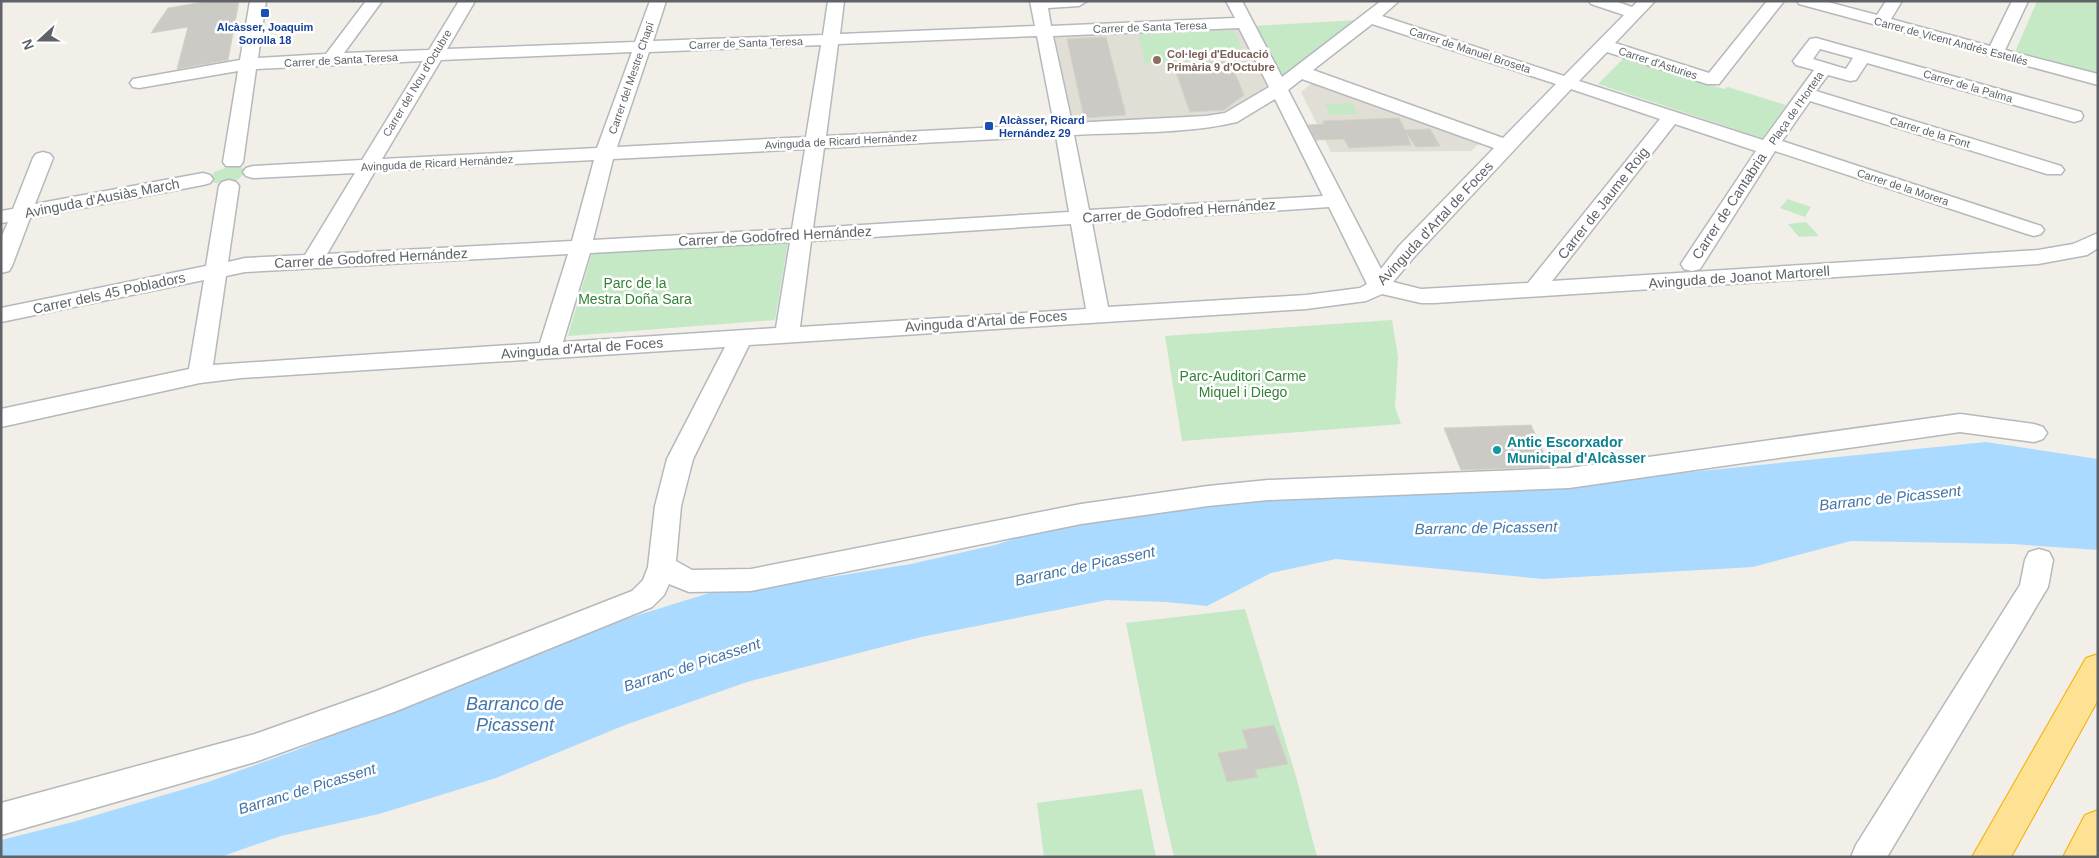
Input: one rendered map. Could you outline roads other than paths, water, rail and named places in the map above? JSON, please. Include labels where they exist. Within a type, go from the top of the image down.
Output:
[{"type":"highway","points":[[1991,857],[2098,668]]},
{"type":"highway","points":[[2082,857],[2098,827]]},
{"type":"street","points":[[233,162],[258,1]]},
{"type":"street","points":[[331,59],[374,1]]},
{"type":"street","name":"Carrer del Nou d'Octubre","points":[[312,261],[467,1]]},
{"type":"street","name":"Carrer del Mestre Chapí","points":[[549,350],[581,247],[605,154],[658,1]]},
{"type":"street","points":[[787,334],[836,1]]},
{"type":"street","points":[[1079,1],[1038,2],[1098,313]]},
{"type":"street","points":[[1234,1],[1334,201],[1379,286]]},
{"type":"street","name":"Avinguda de Ricard Hernández","points":[[253,172],[1206,122],[1230,118],[1259,102],[1301,72],[1391,1]]},
{"type":"street","points":[[1597,1],[1642,7]]},
{"type":"street","name":"Carrer d'Asturies","points":[[1604,45],[1713,80],[1776,1]]},
{"type":"street","name":"Carrer de Vicent Andrés Estellés","points":[[1805,1],[2098,80]]},
{"type":"street","points":[[1881,22],[1894,1]]},
{"type":"street","points":[[1995,53],[2019,5],[2000,1]]},
{"type":"street","name":"Avinguda d'Artal de Foces","points":[[1,418],[200,374],[1098,313],[1320,300],[1366,294],[1379,286],[1407,251],[1506,146],[1642,7]]},
{"type":"street","points":[[1832,48],[1855,15]]},
{"type":"street","name":"Carrer de Manuel Broseta","points":[[1371,18],[1569,83]]},
{"type":"street","name":"Carrer de Santa Teresa","points":[[140,82],[248,64],[331,59],[1244,23]]},
{"type":"street","name":"Plaça de l'Horteta","points":[[1816,43],[1863,56],[1850,76],[1802,61],[1816,43]]},
{"type":"street","name":"Carrer de la Palma","points":[[1863,56],[2074,116]]},
{"type":"street","name":"Plaça de l'Horteta","points":[[1770,146],[1824,68]]},
{"type":"street","points":[[1301,72],[1506,146]]},
{"type":"street","name":"Carrer de la Morera","points":[[1569,83],[1671,117],[1770,146],[2034,230]]},
{"type":"street","name":"Carrer de la Font","points":[[1806,94],[2054,170]]},
{"type":"street","points":[[1259,102],[1272,103],[1289,109]]},
{"type":"street","name":"Carrer de Jaume Roig","points":[[1534,290],[1671,117]]},
{"type":"street","name":"Carrer de Cantabria","points":[[1692,264],[1770,146]]},
{"type":"street","points":[[1,266],[11,215],[43,158]]},
{"type":"street","points":[[233,162],[250,163],[253,166],[253,172],[244,180],[229,186],[205,185],[203,179],[210,170],[233,162]]},
{"type":"street","name":"Avinguda d'Ausiàs March","points":[[11,215],[203,179]]},
{"type":"street","points":[[200,374],[229,186]]},
{"type":"street","name":"Carrer de Godofred Hernández","points":[[216,270],[312,261],[802,235],[1334,201]]},
{"type":"street","name":"Avinguda de Joanot Martorell","points":[[1379,286],[1421,296],[1534,290],[2038,257],[2079,250],[2098,240]]},
{"type":"street","name":"Carrer dels 45 Pobladors","points":[[1,315],[216,270]]},
{"type":"street","points":[[1,818],[255,748],[383,702],[642,599],[654,587],[662,567],[668,506],[680,459],[742,337]]},
{"type":"street","points":[[662,567],[689,581],[751,580],[1080,514],[1208,496],[1268,490],[1569,478],[1960,423],[2034,433]]},
{"type":"street","points":[[1868,857],[2034,587],[2039,560]]},
{"type":"water","name":"Barranco de Picassent","points":[[1986,442],[2098,459],[2098,550],[2012,544],[1851,541],[1753,567],[1543,579],[1336,559],[1271,573],[1207,606],[1166,602],[1107,600],[921,637],[747,682],[625,725],[496,778],[379,814],[281,836],[220,857],[1,857],[1,840],[73,822],[208,782],[294,751],[497,667],[632,617],[751,580],[825,578],[911,564],[995,545],[1056,525],[1252,500],[1428,489],[1555,490],[1651,476]]},
{"type":"place","name":"Alcàsser, Joaquim Sorolla 18","points":[[265,13]]},
{"type":"place","name":"Col·legi d'Educació Primària 9 d'Octubre","points":[[1157,60]]},
{"type":"place","name":"Alcàsser, Ricard Hernández 29","points":[[989,126]]},
{"type":"place","name":"Antic Escorxador Municipal d'Alcàsser","points":[[1497,450]]},
{"type":"park label","name":"Parc de la Mestra Doña Sara","points":[[635,292]]},
{"type":"park label","name":"Parc-Auditori Carme Miquel i Diego","points":[[1243,384]]},
{"type":"water label","name":"Barranc de Picassent","points":[[1890,498]]},
{"type":"water label","name":"Barranc de Picassent","points":[[1486,528]]},
{"type":"water label","name":"Barranc de Picassent","points":[[1085,566]]},
{"type":"water label","name":"Barranc de Picassent","points":[[692,665]]},
{"type":"water label","name":"Barranc de Picassent","points":[[307,789]]}]
